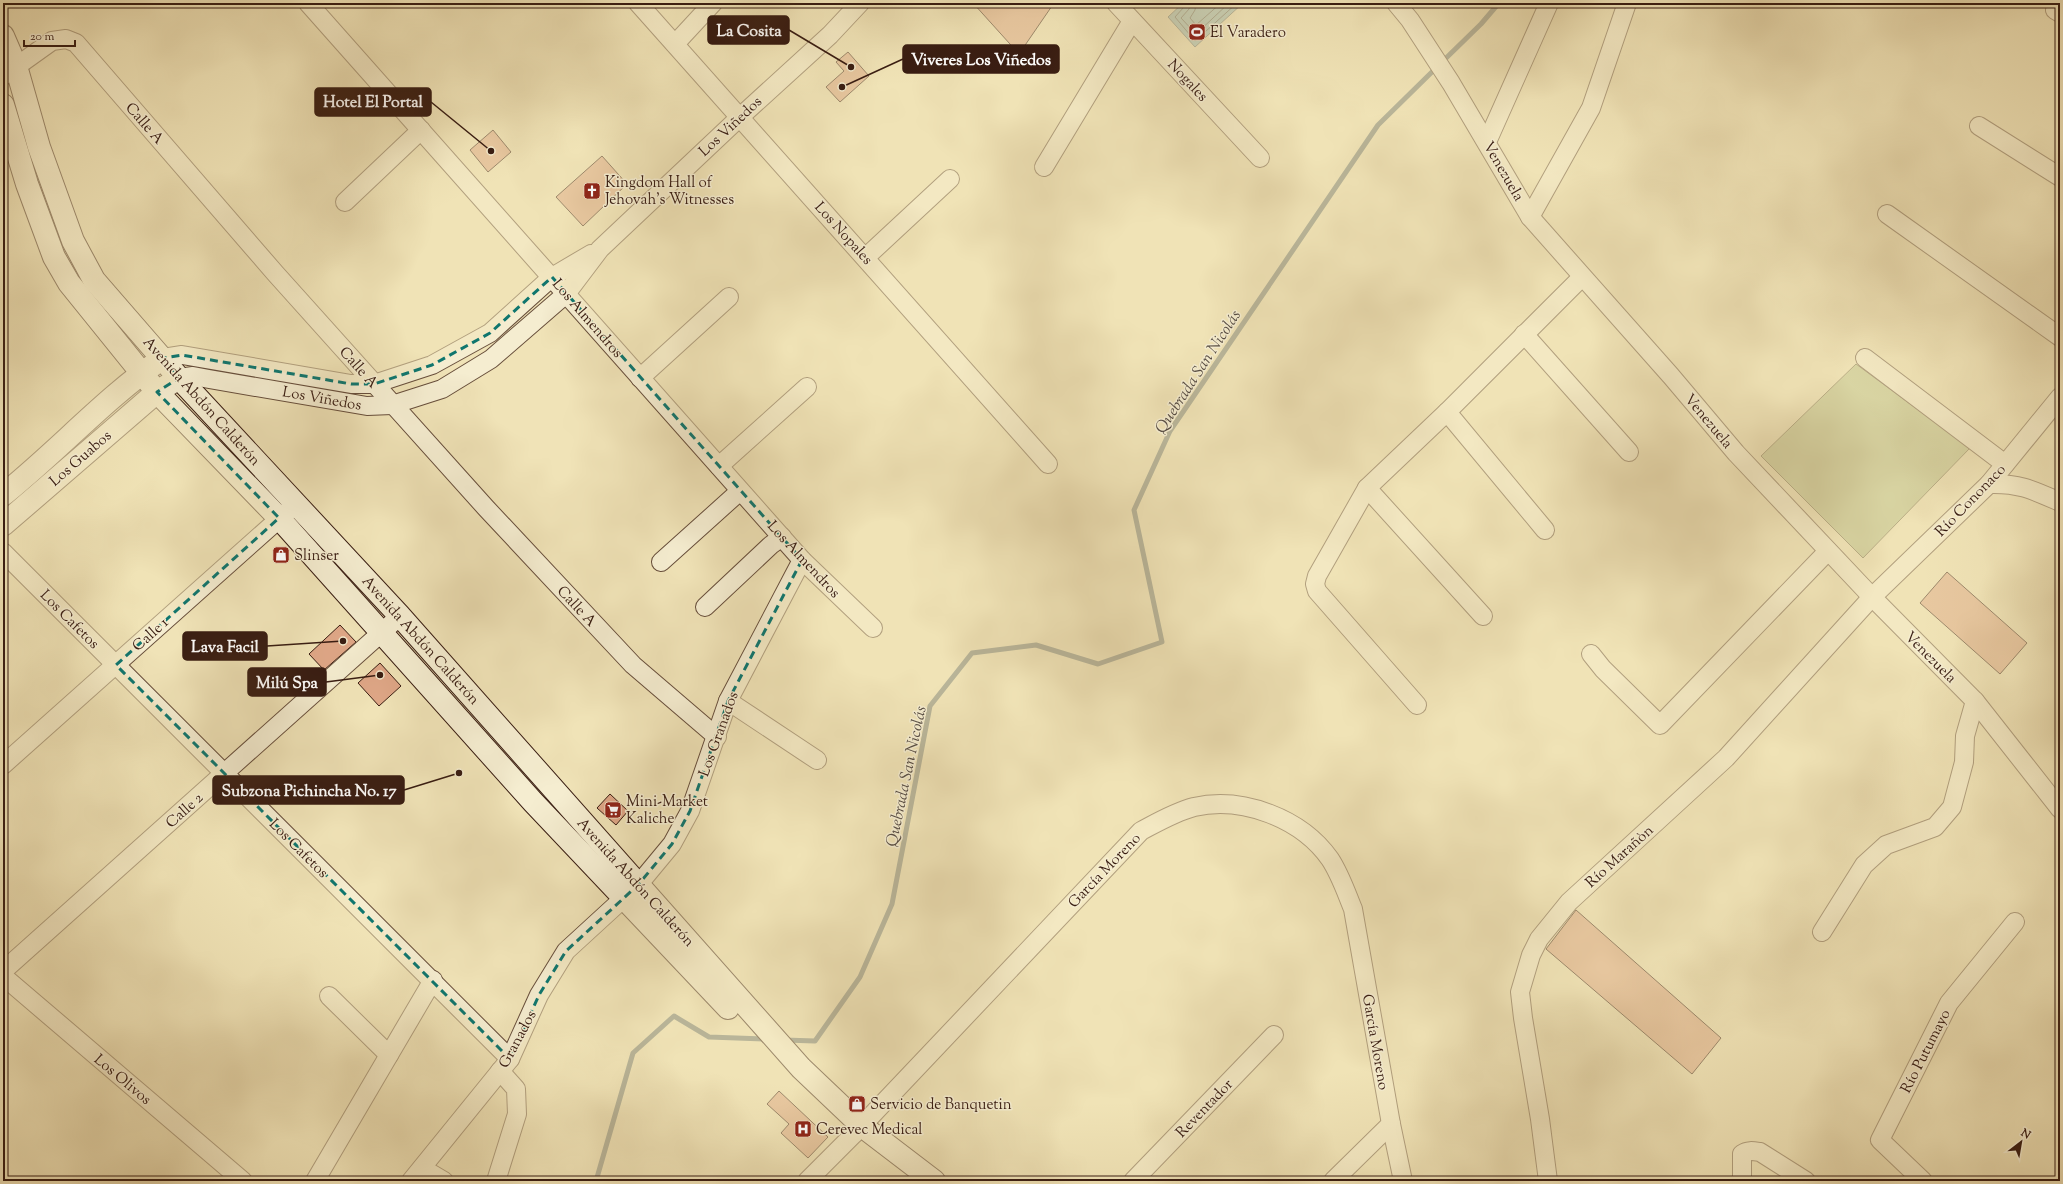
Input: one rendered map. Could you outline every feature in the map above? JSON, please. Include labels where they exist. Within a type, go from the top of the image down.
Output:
[{"type":"main road","name":"Avenida Abdón Calderón","points":[[3,36],[9,71],[39,147],[73,241],[94,280],[179,378],[400,616],[630,891]]},
{"type":"main road","name":"Avenida Abdón Calderón","points":[[3,105],[27,184],[54,257],[69,283],[157,392],[279,518],[381,632],[630,891],[795,1072],[912,1181]]},
{"type":"main road","name":"Los Guabos","points":[[3,495],[25,478],[141,373],[162,358]]},
{"type":"main road","name":"Los Guabos","points":[[3,525],[157,392],[179,378]]},
{"type":"main road","name":"Avenida Abdón Calderón","points":[[857,1131],[934,1181]]},
{"type":"street","name":"Los Almendros","points":[[308,3],[802,560],[873,628]]},
{"type":"street","name":"Los Nopales","points":[[638,3],[866,257],[1048,464]]},
{"type":"street","points":[[675,44],[713,3]]},
{"type":"street","name":"Los Viñedos","points":[[179,378],[193,376],[367,406],[392,404],[442,389],[491,359],[566,294],[600,249],[740,117],[830,36],[860,3]]},
{"type":"street","name":"Nogales","points":[[1116,3],[1260,158]]},
{"type":"street","name":"Venezuela","points":[[1396,3],[1410,20],[1451,83],[1530,217],[1736,453],[1872,597],[1975,701],[2060,809]]},
{"type":"street","points":[[1487,142],[1549,3]]},
{"type":"street","points":[[1530,217],[1591,108],[1627,3]]},
{"type":"street","points":[[1044,167],[1132,20]]},
{"type":"street","name":"Calle A","points":[[9,71],[52,41],[66,39],[76,43],[275,273],[392,404],[633,665],[717,738]]},
{"type":"street","points":[[1979,126],[2060,177]]},
{"type":"street","points":[[345,202],[421,130]]},
{"type":"street","points":[[866,257],[950,179]]},
{"type":"street","points":[[1887,214],[2060,337]]},
{"type":"street","name":"Los Viñedos","points":[[162,358],[182,355],[351,384],[374,384],[432,365],[490,333],[552,277],[600,249]]},
{"type":"street","points":[[1417,705],[1317,592],[1315,584],[1317,576],[1367,488],[1447,412],[1582,277]]},
{"type":"street","points":[[640,378],[729,297]]},
{"type":"street","points":[[1524,334],[1629,452]]},
{"type":"street","points":[[1865,358],[2005,464]]},
{"type":"street","points":[[719,466],[807,387]]},
{"type":"street","name":"Río Cononaco","points":[[1872,597],[1989,484],[2060,397]]},
{"type":"street","points":[[1447,412],[1545,530]]},
{"type":"street","points":[[1989,484],[2010,483],[2028,488],[2060,502]]},
{"type":"street","points":[[1367,488],[1483,616]]},
{"type":"street","points":[[661,562],[740,491]]},
{"type":"street","name":"Calle 1","points":[[3,765],[296,504]]},
{"type":"street","points":[[705,607],[771,545],[782,537]]},
{"type":"street","points":[[1591,654],[1603,669],[1660,725],[1828,551]]},
{"type":"street","name":"Los Cafetos","points":[[3,552],[224,775],[433,980],[505,1065],[516,1089],[517,1114],[496,1181]]},
{"type":"street","name":"Los Granados","points":[[630,891],[672,844],[690,811],[717,738],[728,701],[802,560]]},
{"type":"street","name":"Río Marañòn","points":[[1548,1181],[1520,992],[1531,955],[1539,939],[1569,902],[1726,758],[1872,597]]},
{"type":"street","name":"Calle 2","points":[[3,971],[224,775],[400,616]]},
{"type":"street","points":[[728,701],[817,760]]},
{"type":"street","points":[[1822,932],[1864,866],[1870,860],[1886,845],[1935,827],[1952,807],[1964,762],[1965,736],[1975,701]]},
{"type":"street","name":"García Moreno","points":[[807,1181],[857,1131],[1141,831],[1171,815],[1194,808],[1227,804],[1246,806],[1258,810],[1283,820],[1300,830],[1318,844],[1330,859],[1342,880],[1353,909],[1391,1124],[1403,1181]]},
{"type":"street","name":"Granados","points":[[416,1174],[505,1065],[539,995],[566,951],[630,891]]},
{"type":"street","name":"Río Putumayo","points":[[1923,1181],[1880,1140],[1949,1003],[2015,922]]},
{"type":"street","name":"Los Olivos","points":[[3,976],[243,1181]]},
{"type":"street","points":[[315,1181],[433,980]]},
{"type":"street","points":[[329,996],[389,1055]]},
{"type":"street","name":"Reventador","points":[[1133,1181],[1274,1035]]},
{"type":"street","points":[[1333,1181],[1391,1124]]},
{"type":"street","points":[[1742,1181],[1742,1154],[1747,1151],[1752,1151],[1760,1152],[1806,1181]]},
{"type":"street","points":[[416,1174],[444,1181]]},
{"type":"highlighted area","points":[[552,277],[802,560],[728,701],[690,811],[672,844],[638,885],[566,951],[539,995],[510,1059],[116,665],[279,518],[157,392],[179,378],[163,358],[182,355],[351,384],[374,384],[432,365],[490,333]]},
{"type":"green space","points":[[1856,364],[1970,448],[1863,558],[1761,456]]},
{"type":"water","name":"El Varadero","points":[[1183,3],[1243,3],[1195,47],[1168,17]]},
{"type":"building","points":[[973,3],[1054,3],[1019,54]]},
{"type":"building","points":[[848,52],[869,76],[840,102],[826,87],[844,71],[836,62]]},
{"type":"building","points":[[493,130],[511,152],[488,172],[470,150]]},
{"type":"building","name":"Kingdom Hall of Jehovah's Witnesses","points":[[602,156],[627,184],[583,226],[556,197]]},
{"type":"building","points":[[1947,572],[2027,643],[2000,674],[1920,603]]},
{"type":"building","points":[[340,625],[356,642],[324,670],[309,654]]},
{"type":"building","points":[[380,663],[401,686],[379,706],[358,683]]},
{"type":"building","name":"Mini-Market Kaliche","points":[[610,794],[628,811],[616,825],[597,808]]},
{"type":"building","points":[[1576,910],[1721,1038],[1692,1074],[1546,949]]},
{"type":"building","name":"Cerevec Medical","points":[[779,1091],[828,1137],[808,1158],[781,1133],[789,1124],[767,1104]]},
{"type":"waterway","name":"Quebrada San Nicolás","points":[[1442,62],[1481,24],[1499,3]]},
{"type":"waterway","name":"Quebrada San Nicolás","points":[[784,1040],[815,1041],[860,977],[892,904],[930,706],[972,653],[1036,645],[1098,664],[1162,642],[1134,510],[1170,431],[1378,125],[1436,68]]},
{"type":"waterway","name":"Quebrada San Nicolás","points":[[596,1181],[633,1053],[674,1016],[709,1037],[766,1039]]},
{"type":"place","name":"El Varadero","points":[[1197,32]]},
{"type":"place","name":"La Cosita","points":[[851,67]]},
{"type":"place","name":"Viveres Los Viñedos","points":[[842,87]]},
{"type":"place","name":"Hotel El Portal","points":[[491,151]]},
{"type":"place","name":"Kingdom Hall of Jehovah's Witnesses","points":[[592,191]]},
{"type":"place","name":"Slinser","points":[[281,555]]},
{"type":"place","name":"Lava Facil","points":[[343,641]]},
{"type":"place","name":"Milú Spa","points":[[380,675]]},
{"type":"place","name":"Subzona Pichincha No. 17","points":[[459,773]]},
{"type":"place","name":"Mini-Market Kaliche","points":[[613,810]]},
{"type":"place","name":"Servicio de Banquetin","points":[[857,1104]]},
{"type":"place","name":"Cerevec Medical","points":[[803,1129]]}]
